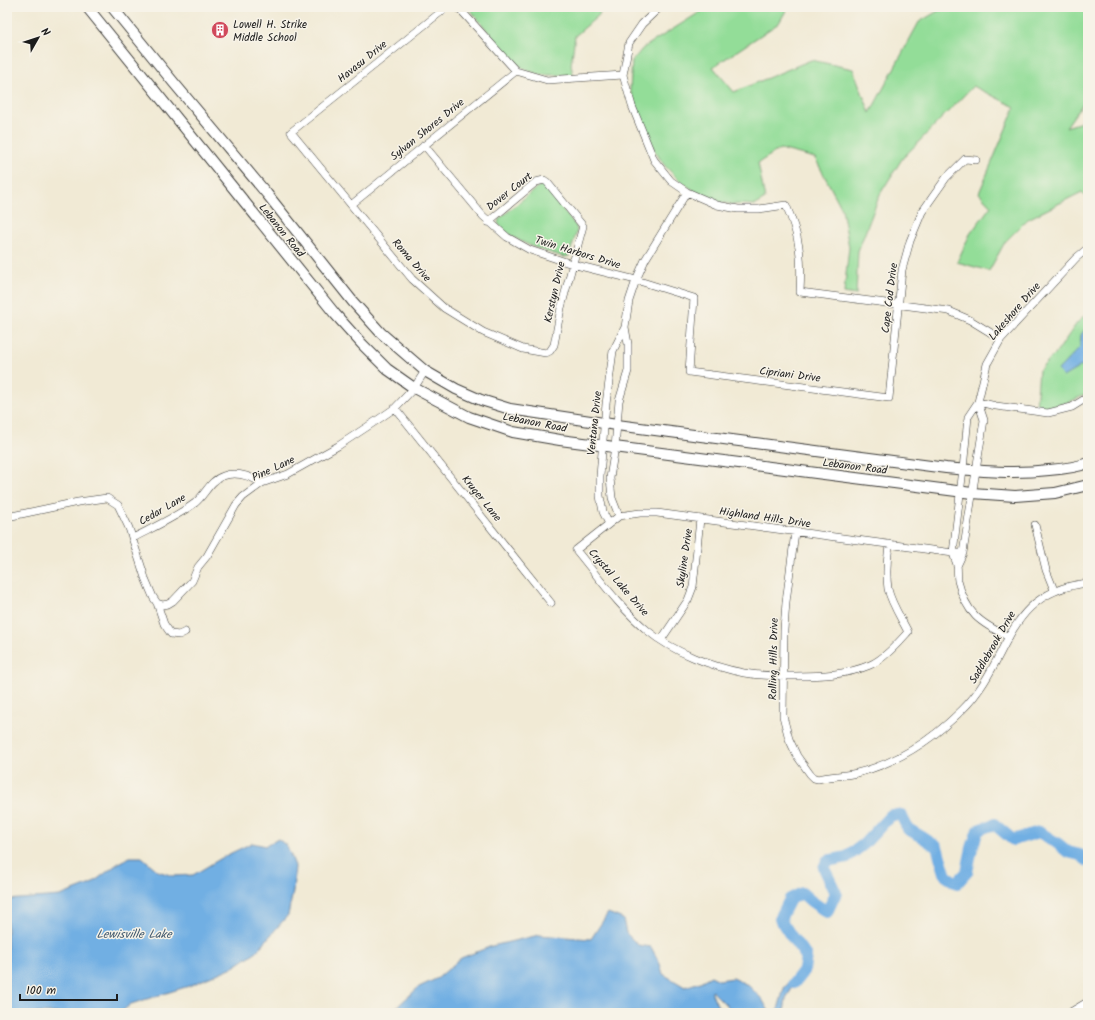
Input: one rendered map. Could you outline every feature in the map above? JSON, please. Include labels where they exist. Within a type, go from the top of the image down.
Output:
[{"type":"main road","name":"Lebanon Road","points":[[86,7],[335,314],[362,344],[387,369],[414,388],[469,417],[513,432],[615,447],[961,492],[1015,496],[1055,493],[1088,486]]},
{"type":"main road","name":"Lebanon Road","points":[[112,7],[353,302],[381,333],[425,371],[456,389],[481,400],[510,409],[617,425],[963,470],[1002,473],[1028,472],[1076,467],[1088,463]]},
{"type":"main road","points":[[1073,1013],[1088,1004]]},
{"type":"street","name":"Havasu Drive","points":[[291,132],[447,7]]},
{"type":"street","points":[[458,7],[516,71],[547,80],[623,76]]},
{"type":"street","points":[[660,7],[642,24],[629,43],[623,76],[632,106],[654,160],[671,181],[687,192],[717,205],[738,209],[759,209],[786,205],[794,225],[800,248],[800,292],[949,311],[970,320],[1001,339]]},
{"type":"street","name":"Sylvan Shores Drive","points":[[352,205],[516,71]]},
{"type":"street","name":"Roma Drive","points":[[291,132],[412,279],[444,308],[483,332],[524,349],[546,353],[550,351]]},
{"type":"street","name":"Twin Harbors Drive","points":[[424,145],[488,222],[508,237],[530,250],[572,264],[636,280],[694,298],[688,372]]},
{"type":"street","name":"Cape Cod Drive","points":[[889,398],[902,270],[910,241],[922,212],[946,178],[965,159],[976,160]]},
{"type":"street","name":"Dover Court","points":[[488,222],[536,182],[544,180]]},
{"type":"street","name":"Kerstyn Drive","points":[[544,180],[548,182],[583,226],[560,308],[554,345],[550,351]]},
{"type":"street","name":"Ventana Drive","points":[[608,524],[600,496],[600,476],[604,423],[614,351],[625,327],[629,301],[645,260],[687,192]]},
{"type":"street","name":"Lakeshore Drive","points":[[1009,637],[986,625],[971,611],[961,593],[957,566],[953,553],[961,492],[968,418],[978,402],[987,364],[1001,339],[1076,258],[1088,248]]},
{"type":"street","name":"Ventana Drive","points":[[619,516],[612,498],[610,478],[615,447],[619,401],[628,371],[628,344],[625,327]]},
{"type":"street","name":"Pine Lane","points":[[157,603],[162,605],[168,604],[180,595],[192,581],[198,567],[207,556],[236,506],[243,497],[262,483],[288,474],[325,454],[395,408],[414,388],[425,371]]},
{"type":"street","name":"Cipriani Drive","points":[[688,372],[889,398]]},
{"type":"street","points":[[978,402],[1048,413],[1072,407],[1088,397]]},
{"type":"street","points":[[957,566],[963,553],[984,420],[978,402]]},
{"type":"street","name":"Kruger Lane","points":[[395,408],[551,602]]},
{"type":"street","name":"Cedar Lane","points":[[133,538],[171,518],[195,503],[215,480],[223,476],[243,475],[262,483]]},
{"type":"street","points":[[7,517],[19,513],[107,498],[118,505],[133,538],[144,578],[157,603],[164,624],[169,632],[180,635],[185,632]]},
{"type":"street","name":"Highland Hills Drive","points":[[576,550],[619,516],[640,513],[657,513],[889,545],[963,553]]},
{"type":"street","name":"Skyline Drive","points":[[661,640],[688,600],[693,587],[700,519]]},
{"type":"street","points":[[1035,525],[1046,570],[1054,590]]},
{"type":"street","name":"Rolling Hills Drive","points":[[795,532],[784,630],[783,716],[789,739],[797,756],[814,778]]},
{"type":"street","name":"Crystal Lake Drive","points":[[576,550],[628,613],[649,632],[680,652],[713,665],[745,673],[784,676],[822,676],[849,672],[871,664],[896,646],[908,632],[888,590],[887,559],[889,545]]},
{"type":"street","name":"Saddlebrook Drive","points":[[814,778],[818,779],[856,774],[885,764],[914,749],[927,740],[962,711],[976,695],[1023,614],[1039,599],[1054,590],[1074,584],[1088,583]]},
{"type":"green space","points":[[468,7],[601,7],[599,15],[575,36],[571,65],[573,75],[541,75],[526,70],[512,61]]},
{"type":"green space","points":[[708,7],[788,7],[779,23],[713,67],[734,92],[811,60],[853,69],[870,113],[919,22],[945,7],[1088,7],[1088,96],[1066,127],[1088,120],[1088,199],[1082,192],[1028,219],[1005,242],[989,271],[957,262],[970,234],[991,206],[979,193],[1015,107],[973,86],[902,159],[880,194],[858,251],[856,295],[844,293],[849,247],[842,209],[815,158],[780,149],[758,163],[765,199],[755,205],[730,204],[715,201],[681,182],[664,165],[653,148],[630,90],[632,61],[643,48]]},
{"type":"green space","points":[[540,185],[544,186],[576,226],[577,231],[569,256],[564,257],[546,252],[520,241],[505,231],[498,224],[499,219]]},
{"type":"green space","points":[[1088,312],[1088,393],[1063,404],[1036,407],[1039,370],[1057,352],[1077,323]]},
{"type":"water","points":[[1088,325],[1088,362],[1063,377],[1058,370],[1080,347],[1081,335]]},
{"type":"water","name":"Lewisville Lake","points":[[278,839],[287,846],[295,866],[293,892],[288,915],[257,951],[235,966],[189,986],[131,1004],[120,1013],[7,1013],[7,900],[60,896],[91,884],[120,862],[130,857],[142,857],[158,871],[173,876],[193,875],[225,856],[252,843],[266,846]]},
{"type":"water","points":[[608,913],[623,919],[626,933],[638,945],[651,947],[660,964],[663,974],[685,987],[700,982],[711,976],[719,980],[733,978],[748,985],[762,999],[770,1013],[734,1013],[712,991],[721,1013],[390,1013],[419,987],[438,978],[461,958],[492,946],[539,935],[591,939]]},
{"type":"water","points":[[804,970],[786,998],[784,1013],[777,1013],[784,988],[800,971]]},
{"type":"waterway","points":[[794,983],[804,970],[806,956],[780,919],[790,899],[802,893],[827,912],[836,893],[824,868],[827,861],[847,857],[864,844],[891,815],[901,815],[908,829],[937,847],[946,876],[957,883],[967,872],[972,848],[978,830],[994,824],[1013,840],[1039,832],[1068,852],[1080,855],[1088,861]]},
{"type":"place","name":"Lowell H. Strike Middle School","points":[[220,30]]}]
